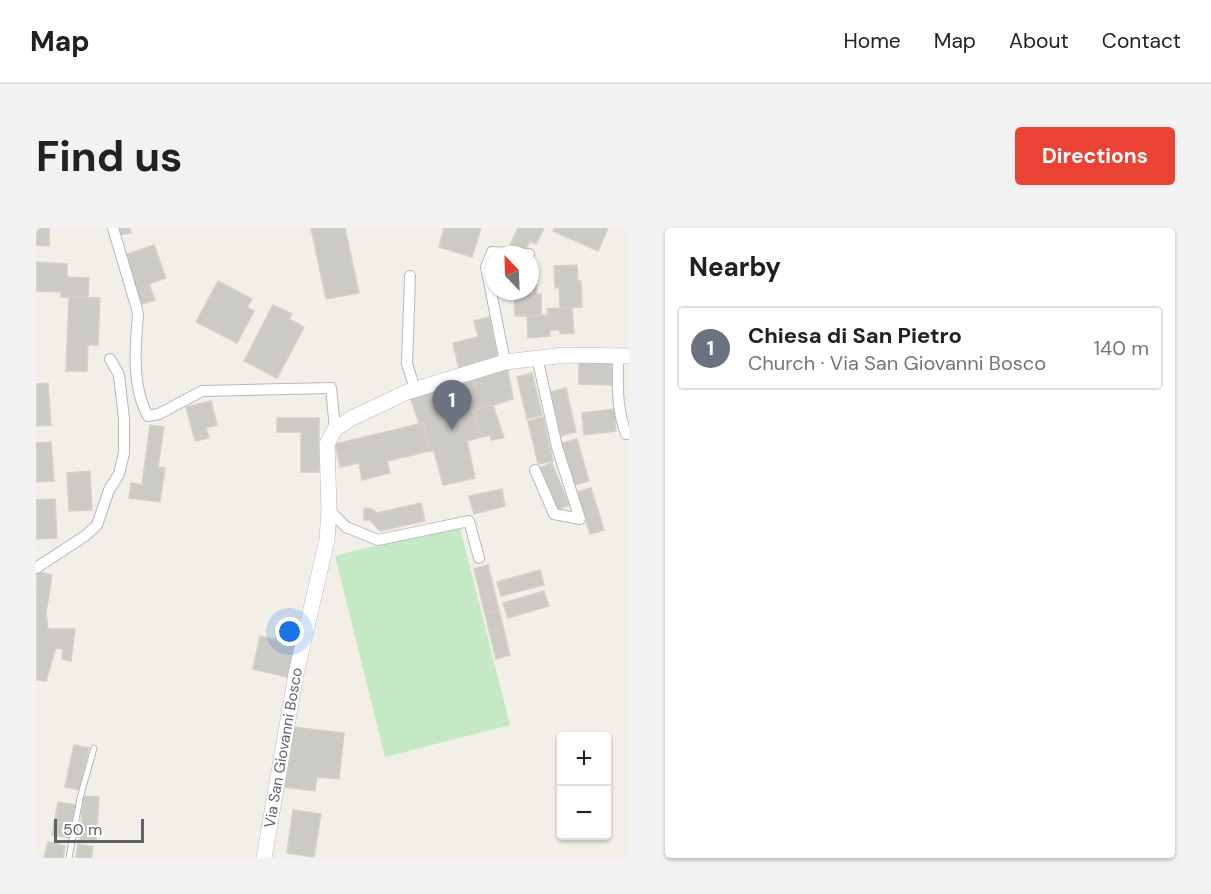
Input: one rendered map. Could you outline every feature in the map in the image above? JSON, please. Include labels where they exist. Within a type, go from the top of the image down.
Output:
[{"type":"street","points":[[113,228],[137,309],[135,362],[143,407],[148,416],[159,414],[202,391],[331,388],[335,429],[352,418],[415,389],[505,362],[537,357],[623,356],[617,400],[626,434],[629,434]]},
{"type":"street","points":[[410,276],[407,364],[415,389]]},
{"type":"street","points":[[493,300],[505,362]]},
{"type":"street","points":[[535,470],[554,514],[580,519],[557,447],[537,357]]},
{"type":"street","points":[[36,568],[85,536],[97,525],[109,490],[119,474],[124,453],[124,419],[119,375],[110,359]]},
{"type":"street","name":"Via San Giovanni Bosco","points":[[264,858],[296,674],[327,540],[329,510],[327,444],[335,429]]},
{"type":"street","points":[[329,510],[346,527],[378,540],[469,521],[479,558]]},
{"type":"lane","points":[[69,858],[80,798],[94,748]]},
{"type":"green space","points":[[459,524],[510,725],[385,757],[335,556]]},
{"type":"building","points":[[37,228],[49,228],[49,246],[36,245]]},
{"type":"building","points":[[117,228],[130,228],[131,233],[118,235]]},
{"type":"building","points":[[311,228],[345,228],[359,293],[326,299]]},
{"type":"building","points":[[444,228],[481,228],[472,257],[439,247]]},
{"type":"building","points":[[518,228],[544,228],[536,244],[530,241],[527,246],[510,245]]},
{"type":"building","points":[[555,228],[608,228],[598,251],[553,231]]},
{"type":"building","points":[[154,245],[166,278],[149,284],[155,300],[139,305],[122,256]]},
{"type":"building","points":[[36,262],[67,264],[67,277],[89,278],[88,297],[61,297],[61,292],[36,291]]},
{"type":"building","points":[[577,265],[578,281],[581,281],[582,307],[560,308],[559,287],[555,288],[554,266]]},
{"type":"building","points":[[218,281],[252,299],[247,307],[254,311],[237,343],[196,322]]},
{"type":"building","points":[[539,294],[541,294],[541,315],[515,316],[514,300],[539,300]]},
{"type":"building","points":[[69,297],[100,298],[98,345],[88,345],[87,371],[66,371]]},
{"type":"building","points":[[273,305],[292,314],[289,319],[304,327],[277,378],[244,361]]},
{"type":"building","points":[[572,307],[574,333],[560,334],[560,330],[550,330],[550,336],[528,338],[527,316],[548,315],[547,309]]},
{"type":"building","points":[[489,317],[498,359],[459,369],[453,343],[478,337],[474,321]]},
{"type":"building","points":[[579,361],[612,362],[612,385],[579,384]]},
{"type":"building","points":[[507,366],[513,399],[473,411],[463,383]]},
{"type":"building","points":[[532,373],[542,415],[527,419],[517,377]]},
{"type":"building","points":[[48,383],[51,425],[36,426],[36,384]]},
{"type":"building","points":[[463,383],[482,437],[467,441],[475,478],[443,485],[434,451],[430,451],[423,423],[419,424],[409,393]]},
{"type":"building","points":[[566,388],[576,432],[560,436],[550,392]]},
{"type":"building","points":[[211,401],[217,425],[206,428],[209,438],[195,441],[186,407]]},
{"type":"building","points":[[493,405],[504,438],[491,440],[490,435],[482,437],[473,411]]},
{"type":"building","points":[[614,409],[616,431],[584,435],[582,413]]},
{"type":"building","points":[[543,417],[553,461],[538,464],[528,421]]},
{"type":"building","points":[[277,418],[319,418],[319,472],[301,472],[301,432],[277,432]]},
{"type":"building","points":[[423,423],[430,451],[387,461],[390,473],[362,480],[359,463],[340,467],[335,444]]},
{"type":"building","points":[[150,425],[164,427],[158,467],[165,468],[160,502],[129,498],[131,483],[142,485]]},
{"type":"building","points":[[577,439],[589,481],[574,485],[562,443]]},
{"type":"building","points":[[51,442],[54,481],[36,482],[36,443]]},
{"type":"building","points":[[552,463],[569,505],[555,511],[539,468]]},
{"type":"building","points":[[90,471],[92,510],[69,511],[67,473]]},
{"type":"building","points":[[591,488],[604,530],[590,534],[577,492]]},
{"type":"building","points":[[502,489],[505,506],[474,514],[469,496]]},
{"type":"building","points":[[55,499],[57,538],[36,539],[36,500]]},
{"type":"building","points":[[421,503],[425,521],[380,531],[370,520],[364,520],[364,508],[372,509],[377,513]]},
{"type":"building","points":[[488,565],[499,610],[485,614],[474,569]]},
{"type":"building","points":[[540,570],[544,585],[501,596],[497,582]]},
{"type":"building","points":[[37,571],[52,575],[46,613],[48,629],[75,629],[71,661],[62,659],[63,650],[56,647],[46,681],[36,680]]},
{"type":"building","points":[[544,591],[549,606],[508,618],[503,603]]},
{"type":"building","points":[[499,610],[510,655],[496,659],[485,614]]},
{"type":"building","points":[[277,630],[290,633],[288,640],[300,642],[292,678],[253,669],[260,636],[275,640]]},
{"type":"building","points":[[293,727],[344,733],[339,779],[317,777],[315,791],[285,787]]},
{"type":"building","points":[[74,745],[89,748],[80,790],[65,787]]},
{"type":"building","points":[[83,796],[99,797],[96,841],[80,840]]},
{"type":"building","points":[[58,802],[75,805],[69,838],[52,835]]},
{"type":"building","points":[[293,810],[321,814],[314,857],[287,853]]},
{"type":"building","points":[[48,842],[65,846],[63,858],[44,858]]},
{"type":"building","points":[[78,844],[93,847],[91,858],[76,858]]},
{"type":"place","name":"Chiesa di San Pietro","points":[[452,430]]}]
